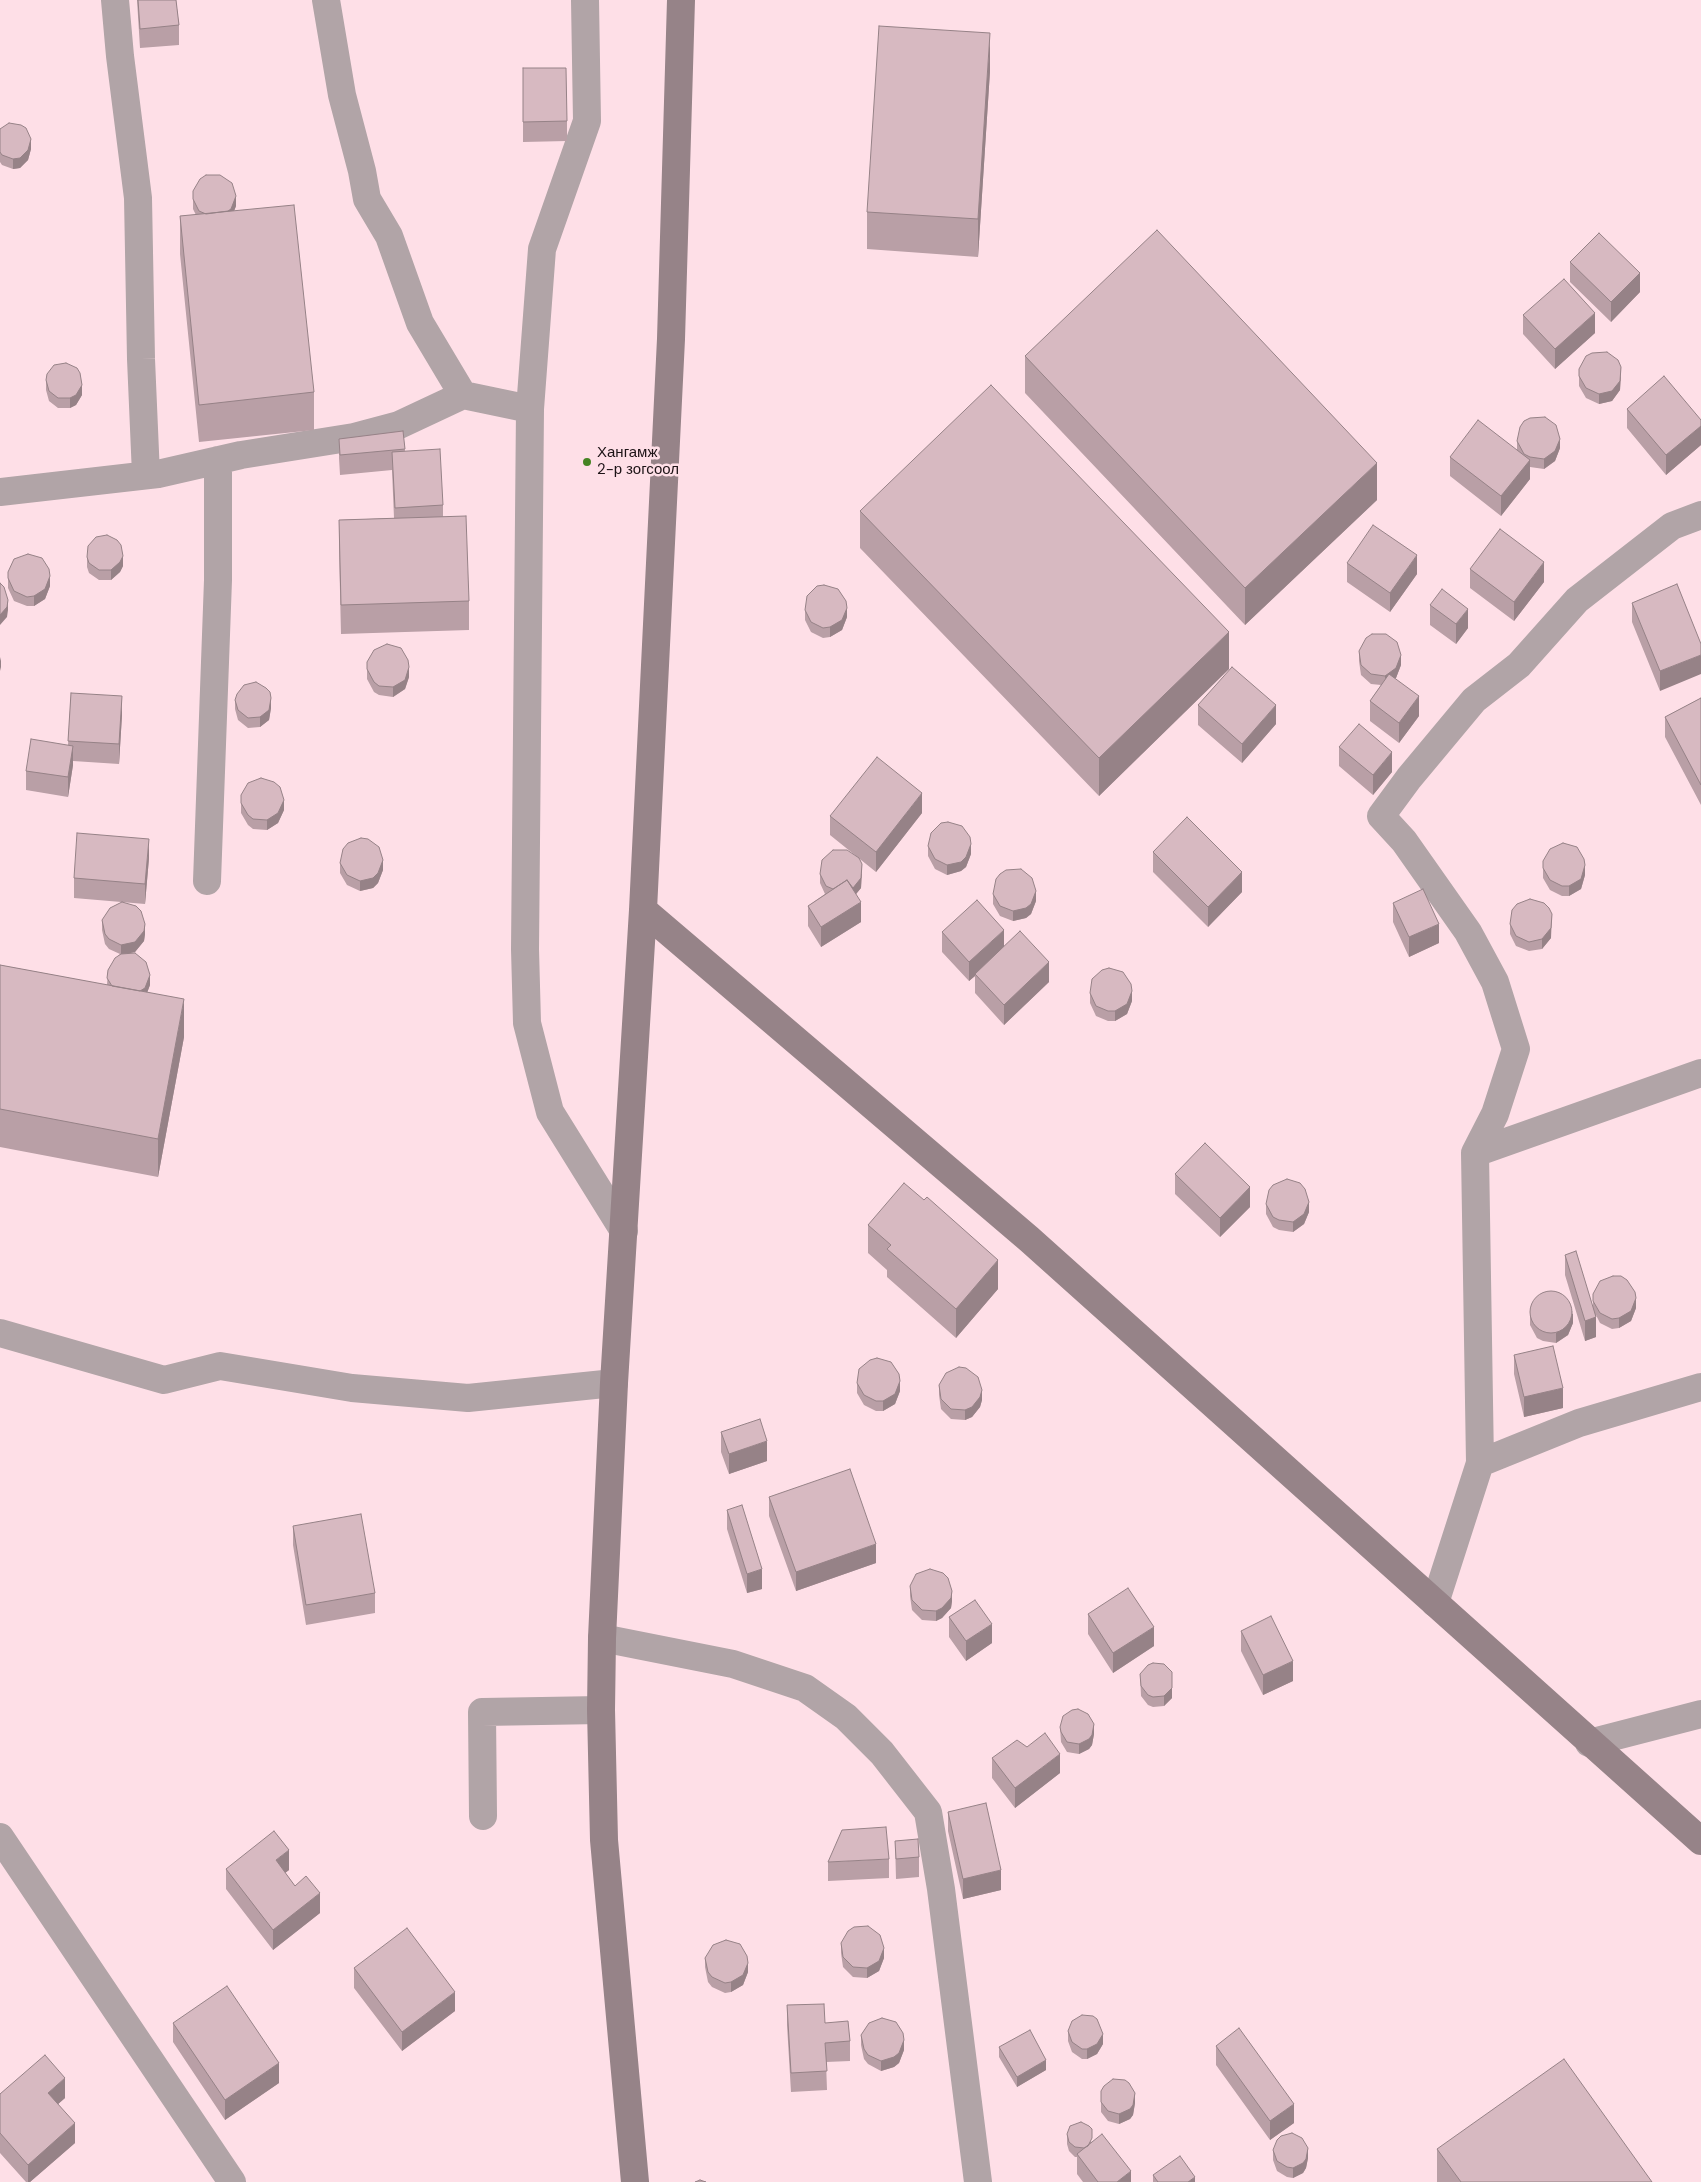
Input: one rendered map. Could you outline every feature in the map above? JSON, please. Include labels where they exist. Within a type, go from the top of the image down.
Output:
[{"type":"main road","points":[[635,2182],[604,1840],[601,1710],[602,1638],[614,1384],[643,910],[670,349],[681,0]]},
{"type":"main road","points":[[643,910],[1029,1239],[1589,1743],[1701,1841]]},
{"type":"street","points":[[115,0],[138,198],[141,359],[146,475]]},
{"type":"street","points":[[326,0],[342,95],[362,171],[366,199],[389,236],[420,323],[463,395]]},
{"type":"street","points":[[585,0],[587,121],[542,249],[530,409],[525,949],[527,1023],[550,1112],[624,1231]]},
{"type":"street","points":[[0,492],[146,475],[241,455],[354,437],[399,425],[463,395],[530,409]]},
{"type":"street","points":[[207,880],[218,580],[218,460]]},
{"type":"street","points":[[1435,1603],[1480,1463],[1475,1153],[1495,1114],[1516,1049],[1495,982],[1468,932],[1404,841],[1381,816],[1409,778],[1474,700],[1519,665],[1576,600],[1672,526],[1701,515]]},
{"type":"street","points":[[1475,1153],[1701,1074]]},
{"type":"street","points":[[0,1333],[164,1380],[220,1366],[352,1388],[468,1398],[614,1384]]},
{"type":"street","points":[[1480,1463],[1579,1423],[1701,1387]]},
{"type":"street","points":[[602,1638],[733,1664],[805,1688],[846,1717],[882,1752],[928,1812],[941,1889],[978,2182]]},
{"type":"street","points":[[483,1816],[482,1712],[601,1710]]},
{"type":"street","points":[[1589,1743],[1701,1714]]},
{"type":"street","points":[[0,1837],[232,2182]]},
{"type":"building","points":[[138,0],[176,0],[179,25],[140,29]]},
{"type":"building","points":[[879,26],[990,33],[978,219],[867,212]]},
{"type":"building","points":[[523,68],[566,68],[567,121],[523,122]]},
{"type":"building","points":[[9,123],[26,128],[31,139],[28,150],[20,158],[13,159],[2,155],[0,152],[0,129]]},
{"type":"building","points":[[206,175],[220,175],[232,183],[236,196],[231,209],[206,214],[199,211],[193,199],[193,191],[200,179]]},
{"type":"building","points":[[294,205],[314,392],[199,405],[180,216]]},
{"type":"building","points":[[1157,230],[1377,463],[1245,588],[1025,356]]},
{"type":"building","points":[[1599,233],[1640,273],[1611,302],[1570,262]]},
{"type":"building","points":[[1564,279],[1595,313],[1555,349],[1523,315]]},
{"type":"building","points":[[1607,352],[1618,360],[1621,367],[1620,381],[1612,391],[1599,394],[1586,388],[1579,376],[1579,369],[1586,356],[1592,353]]},
{"type":"building","points":[[66,363],[77,368],[82,385],[76,395],[70,398],[58,398],[49,391],[46,380],[47,374],[54,365]]},
{"type":"building","points":[[1664,376],[1701,420],[1701,426],[1666,455],[1627,409]]},
{"type":"building","points":[[991,385],[1229,632],[1099,758],[860,511]]},
{"type":"building","points":[[1545,417],[1556,425],[1560,439],[1555,451],[1544,459],[1530,457],[1524,454],[1517,441],[1520,427],[1524,421],[1530,418]]},
{"type":"building","points":[[1478,420],[1530,460],[1501,496],[1450,457]]},
{"type":"building","points":[[403,431],[405,449],[340,455],[339,439]]},
{"type":"building","points":[[440,449],[443,505],[395,508],[392,452]]},
{"type":"building","points":[[466,516],[469,601],[341,605],[339,520]]},
{"type":"building","points":[[1373,525],[1417,555],[1390,593],[1347,563]]},
{"type":"building","points":[[1500,529],[1544,562],[1514,602],[1470,569]]},
{"type":"building","points":[[107,535],[117,540],[121,545],[123,556],[120,562],[111,570],[99,570],[89,563],[87,557],[88,546],[96,537]]},
{"type":"building","points":[[28,554],[42,558],[49,569],[50,576],[45,589],[34,596],[27,597],[14,591],[8,578],[8,572],[14,559]]},
{"type":"building","points":[[0,583],[4,587],[8,600],[7,607],[0,615]]},
{"type":"building","points":[[1677,584],[1701,644],[1701,655],[1660,671],[1632,603]]},
{"type":"building","points":[[824,585],[838,589],[846,601],[847,608],[842,620],[830,627],[823,628],[811,622],[805,610],[807,596],[817,586]]},
{"type":"building","points":[[1442,589],[1468,609],[1456,624],[1430,605]]},
{"type":"building","points":[[1372,634],[1386,634],[1397,642],[1401,655],[1396,668],[1385,676],[1371,674],[1361,665],[1359,651],[1366,638]]},
{"type":"building","points":[[387,644],[401,648],[408,660],[409,667],[405,680],[393,687],[379,686],[374,682],[367,669],[367,662],[374,650]]},
{"type":"building","points":[[1232,667],[1276,705],[1242,744],[1198,705]]},
{"type":"building","points":[[1389,674],[1419,696],[1399,723],[1370,701]]},
{"type":"building","points":[[256,682],[270,692],[269,710],[260,717],[248,718],[238,710],[235,700],[244,685]]},
{"type":"building","points":[[71,693],[122,696],[119,744],[68,741]]},
{"type":"building","points":[[1701,698],[1701,785],[1665,717]]},
{"type":"building","points":[[1359,724],[1392,752],[1373,775],[1339,747]]},
{"type":"building","points":[[31,739],[73,746],[68,777],[26,771]]},
{"type":"building","points":[[877,757],[922,793],[876,852],[830,816]]},
{"type":"building","points":[[261,778],[274,782],[280,787],[284,800],[278,813],[267,820],[253,819],[248,815],[241,803],[241,795],[248,783]]},
{"type":"building","points":[[1187,817],[1242,872],[1208,907],[1153,852]]},
{"type":"building","points":[[948,822],[962,826],[970,837],[971,844],[966,857],[961,862],[947,865],[935,859],[928,846],[931,833],[941,823]]},
{"type":"building","points":[[77,833],[149,839],[145,884],[74,878]]},
{"type":"building","points":[[361,838],[368,839],[379,847],[383,860],[378,873],[373,878],[360,881],[347,875],[340,863],[343,849],[348,843]]},
{"type":"building","points":[[1563,843],[1577,847],[1584,859],[1585,865],[1581,879],[1569,886],[1562,886],[1550,880],[1543,868],[1543,861],[1550,849]]},
{"type":"building","points":[[833,850],[847,850],[859,858],[862,864],[861,878],[853,888],[847,880],[833,889],[826,886],[820,874],[822,860]]},
{"type":"building","points":[[1021,869],[1032,878],[1036,891],[1031,904],[1026,908],[1013,911],[1000,906],[993,894],[996,879],[1000,874],[1006,870]]},
{"type":"building","points":[[847,880],[861,902],[821,927],[808,906]]},
{"type":"building","points":[[1423,889],[1439,924],[1409,937],[1393,903]]},
{"type":"building","points":[[1530,899],[1544,903],[1552,914],[1551,928],[1542,939],[1529,942],[1516,936],[1510,924],[1512,910],[1517,904]]},
{"type":"building","points":[[977,900],[1004,930],[969,962],[942,932]]},
{"type":"building","points":[[122,902],[136,906],[141,911],[145,924],[144,931],[135,942],[121,945],[109,939],[105,934],[102,920],[110,908]]},
{"type":"building","points":[[1020,931],[1049,962],[1004,1005],[975,974]]},
{"type":"building","points":[[135,953],[146,962],[150,975],[145,988],[140,991],[112,986],[107,978],[108,970],[115,958],[121,954]]},
{"type":"building","points":[[0,965],[184,999],[158,1139],[0,1109]]},
{"type":"building","points":[[1109,968],[1123,972],[1131,984],[1132,991],[1127,1004],[1115,1011],[1108,1011],[1096,1006],[1090,993],[1092,979],[1102,970]]},
{"type":"building","points":[[1205,1143],[1250,1187],[1220,1218],[1175,1174]]},
{"type":"building","points":[[1287,1179],[1300,1183],[1305,1189],[1309,1202],[1304,1214],[1293,1222],[1273,1217],[1266,1204],[1269,1190],[1273,1185]]},
{"type":"building","points":[[904,1183],[924,1200],[927,1197],[998,1260],[956,1309],[887,1249],[891,1245],[868,1225]]},
{"type":"building","points":[[1576,1251],[1596,1317],[1585,1321],[1565,1255]]},
{"type":"building","points":[[1613,1276],[1621,1276],[1627,1280],[1635,1292],[1636,1298],[1631,1311],[1619,1318],[1612,1319],[1600,1313],[1593,1301],[1593,1294],[1600,1281]]},
{"type":"building","points":[[1551,1291],[1566,1297],[1572,1312],[1566,1327],[1551,1333],[1536,1327],[1530,1312],[1536,1297]]},
{"type":"building","points":[[1553,1346],[1563,1388],[1524,1397],[1514,1355]]},
{"type":"building","points":[[877,1358],[891,1362],[899,1374],[900,1381],[895,1394],[883,1401],[876,1401],[864,1395],[857,1383],[859,1369],[870,1360]]},
{"type":"building","points":[[959,1367],[966,1368],[978,1377],[982,1390],[980,1397],[972,1407],[965,1410],[951,1409],[941,1399],[939,1385],[946,1373]]},
{"type":"building","points":[[760,1419],[767,1441],[729,1454],[721,1432]]},
{"type":"building","points":[[850,1469],[876,1544],[796,1572],[769,1497]]},
{"type":"building","points":[[742,1505],[762,1569],[747,1574],[727,1510]]},
{"type":"building","points":[[361,1514],[375,1593],[306,1605],[293,1526]]},
{"type":"building","points":[[930,1569],[943,1573],[948,1578],[952,1591],[951,1598],[942,1608],[936,1611],[922,1610],[912,1600],[910,1586],[916,1574]]},
{"type":"building","points":[[1128,1588],[1154,1627],[1113,1653],[1088,1614]]},
{"type":"building","points":[[975,1600],[992,1624],[966,1641],[949,1617]]},
{"type":"building","points":[[1271,1616],[1293,1661],[1263,1675],[1241,1631]]},
{"type":"building","points":[[1153,1663],[1164,1664],[1172,1672],[1172,1688],[1164,1696],[1153,1697],[1148,1695],[1141,1686],[1140,1674],[1148,1665]]},
{"type":"building","points":[[1078,1709],[1088,1714],[1094,1724],[1092,1735],[1089,1739],[1079,1744],[1067,1742],[1060,1727],[1063,1716],[1072,1710]]},
{"type":"building","points":[[1045,1733],[1060,1754],[1015,1788],[992,1758],[1017,1740],[1027,1747]]},
{"type":"building","points":[[986,1803],[1001,1870],[963,1879],[948,1812]]},
{"type":"building","points":[[886,1827],[889,1859],[828,1862],[842,1830]]},
{"type":"building","points":[[274,1831],[289,1850],[276,1860],[295,1886],[306,1876],[320,1893],[273,1930],[226,1869]]},
{"type":"building","points":[[918,1839],[919,1857],[896,1859],[895,1841]]},
{"type":"building","points":[[868,1926],[880,1935],[884,1948],[879,1961],[867,1968],[853,1967],[843,1957],[841,1943],[848,1931],[854,1927]]},
{"type":"building","points":[[407,1928],[455,1992],[402,2032],[354,1968]]},
{"type":"building","points":[[726,1940],[740,1944],[747,1956],[748,1963],[743,1975],[731,1982],[725,1983],[712,1977],[708,1972],[705,1958],[713,1945]]},
{"type":"building","points":[[227,1986],[279,2063],[225,2100],[173,2023]]},
{"type":"building","points":[[824,2004],[825,2023],[848,2021],[850,2041],[825,2043],[827,2071],[791,2073],[787,2005]]},
{"type":"building","points":[[1082,2015],[1093,2016],[1097,2019],[1103,2034],[1097,2044],[1087,2049],[1082,2049],[1072,2042],[1068,2031],[1072,2021]]},
{"type":"building","points":[[882,2018],[896,2022],[903,2033],[904,2040],[899,2053],[894,2057],[881,2061],[868,2055],[864,2049],[861,2035],[869,2023]]},
{"type":"building","points":[[1239,2028],[1294,2104],[1270,2121],[1216,2046]]},
{"type":"building","points":[[1030,2030],[1046,2060],[1017,2077],[999,2047]]},
{"type":"building","points":[[45,2055],[65,2078],[48,2093],[75,2123],[28,2165],[0,2133],[0,2094]]},
{"type":"building","points":[[1564,2059],[1652,2182],[1461,2182],[1437,2149]]},
{"type":"building","points":[[1113,2079],[1125,2080],[1135,2093],[1133,2105],[1130,2109],[1119,2114],[1108,2111],[1101,2102],[1101,2091]]},
{"type":"building","points":[[1081,2122],[1092,2129],[1092,2138],[1088,2146],[1084,2148],[1075,2147],[1069,2142],[1067,2134],[1070,2126]]},
{"type":"building","points":[[1292,2133],[1302,2138],[1308,2148],[1306,2159],[1303,2163],[1293,2168],[1277,2161],[1273,2150],[1281,2136]]},
{"type":"building","points":[[1102,2134],[1131,2171],[1117,2182],[1098,2182],[1077,2154]]},
{"type":"building","points":[[1180,2156],[1195,2177],[1188,2182],[1158,2182],[1153,2175]]},
{"type":"place","name":"Хангамж 2-р зогсоол","points":[[587,462]]}]
